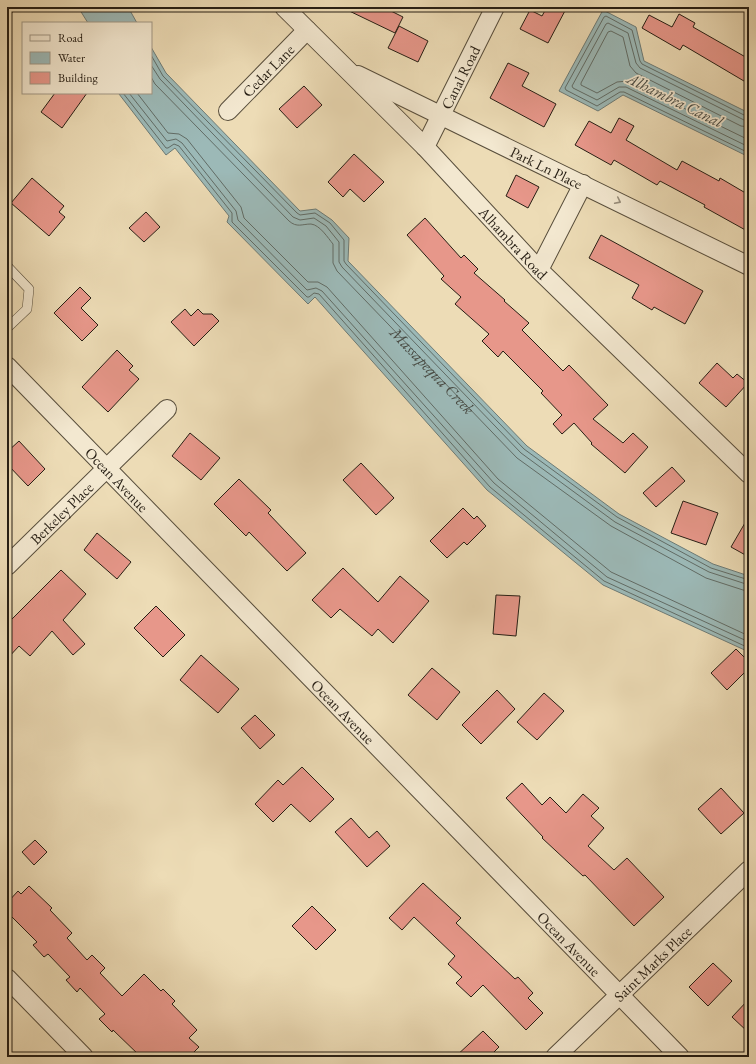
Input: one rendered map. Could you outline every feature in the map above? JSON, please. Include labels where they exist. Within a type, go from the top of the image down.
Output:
[{"type":"street","name":"Alhambra Road","points":[[284,7],[425,147],[539,270],[749,474]]},
{"type":"street","name":"Canal Road","points":[[425,147],[495,7]]},
{"type":"street","name":"Cedar Lane","points":[[228,111],[307,30]]},
{"type":"street","name":"Park Ln Place","points":[[344,68],[749,266]]},
{"type":"street","points":[[539,270],[583,184]]},
{"type":"street","name":"Ocean Avenue","points":[[7,366],[680,1057]]},
{"type":"street","name":"Berkeley Place","points":[[7,566],[167,409]]},
{"type":"street","name":"Saint Marks Place","points":[[556,1057],[749,870]]},
{"type":"street","points":[[7,978],[84,1057]]},
{"type":"lane","points":[[7,11],[11,7]]},
{"type":"lane","points":[[7,266],[29,289],[27,309],[7,328]]},
{"type":"water","points":[[78,7],[128,7],[136,22],[87,22]]},
{"type":"water","name":"Alhambra Canal","points":[[603,10],[636,27],[644,61],[749,113],[749,157],[623,95],[598,111],[559,91]]},
{"type":"water","name":"Massapequa Creek","points":[[152,49],[166,73],[300,211],[316,209],[332,220],[349,238],[348,261],[527,446],[619,514],[713,564],[749,576],[749,652],[603,585],[487,490],[315,297],[308,304],[227,222],[229,216],[175,148],[166,155],[119,94],[152,94]]},
{"type":"building","points":[[341,7],[383,7],[403,17],[395,33]]},
{"type":"building","points":[[547,7],[567,7],[548,43],[520,29],[530,10],[542,16]]},
{"type":"building","points":[[679,14],[695,23],[693,27],[749,59],[749,84],[683,45],[680,50],[642,28],[649,15],[672,27]]},
{"type":"building","points":[[399,26],[428,41],[418,62],[388,48]]},
{"type":"building","points":[[508,63],[529,73],[522,86],[556,104],[544,127],[490,98]]},
{"type":"building","points":[[304,86],[322,105],[297,128],[279,109]]},
{"type":"building","points":[[54,94],[86,94],[62,128],[41,112]]},
{"type":"building","points":[[619,118],[634,126],[626,140],[677,170],[682,161],[719,181],[720,178],[749,195],[749,232],[704,207],[705,205],[660,181],[657,185],[614,160],[611,165],[575,145],[589,121],[611,133]]},
{"type":"building","points":[[354,154],[384,182],[364,202],[350,189],[343,197],[328,182]]},
{"type":"building","points":[[516,175],[539,187],[528,208],[506,196]]},
{"type":"building","points":[[32,178],[64,206],[59,212],[65,217],[49,236],[11,203]]},
{"type":"building","points":[[146,212],[160,227],[144,242],[129,228]]},
{"type":"building","points":[[425,218],[461,258],[464,255],[478,269],[474,273],[529,323],[522,330],[563,371],[569,365],[608,405],[593,419],[623,443],[633,433],[648,447],[625,473],[591,444],[592,443],[574,423],[562,434],[553,424],[562,415],[541,393],[543,391],[503,351],[498,357],[482,341],[489,334],[455,304],[461,297],[441,279],[444,276],[407,235]]},
{"type":"building","points":[[601,235],[703,291],[685,324],[654,307],[652,310],[632,298],[639,285],[589,258]]},
{"type":"building","points":[[80,287],[91,298],[81,308],[98,325],[82,341],[54,313]]},
{"type":"building","points":[[185,309],[191,316],[198,309],[203,314],[212,314],[219,321],[194,346],[171,322]]},
{"type":"building","points":[[117,350],[133,366],[129,370],[139,379],[108,412],[82,387]]},
{"type":"building","points":[[717,363],[733,378],[737,374],[748,383],[726,407],[699,383]]},
{"type":"building","points":[[190,433],[220,458],[201,480],[172,456]]},
{"type":"building","points":[[19,441],[45,469],[28,486],[7,464],[7,452]]},
{"type":"building","points":[[361,463],[394,498],[376,515],[343,480]]},
{"type":"building","points":[[672,467],[685,481],[656,507],[643,493]]},
{"type":"building","points":[[239,479],[271,510],[268,513],[306,553],[287,571],[249,532],[246,536],[214,504]]},
{"type":"building","points":[[683,501],[718,513],[706,545],[671,533]]},
{"type":"building","points":[[463,508],[474,519],[477,516],[486,526],[467,545],[464,542],[447,558],[430,541]]},
{"type":"building","points":[[749,516],[749,557],[731,547]]},
{"type":"building","points":[[97,533],[131,562],[117,579],[84,550]]},
{"type":"building","points":[[343,568],[378,602],[400,576],[429,601],[393,643],[378,629],[372,636],[340,609],[331,618],[312,600]]},
{"type":"building","points":[[61,570],[86,594],[63,620],[85,644],[73,655],[52,631],[30,656],[19,646],[7,659],[7,624]]},
{"type":"building","points":[[496,595],[520,596],[516,636],[493,634]]},
{"type":"building","points":[[156,606],[185,635],[163,657],[134,628]]},
{"type":"building","points":[[736,649],[749,662],[749,668],[727,690],[711,673]]},
{"type":"building","points":[[201,655],[239,689],[218,713],[180,680]]},
{"type":"building","points":[[432,668],[460,692],[437,720],[408,695]]},
{"type":"building","points":[[497,690],[515,709],[481,744],[462,725]]},
{"type":"building","points":[[544,693],[564,711],[537,740],[517,722]]},
{"type":"building","points":[[255,715],[275,735],[260,749],[241,728]]},
{"type":"building","points":[[302,767],[334,799],[310,822],[291,804],[273,822],[255,804],[278,780],[283,785]]},
{"type":"building","points":[[522,783],[542,805],[550,797],[566,813],[583,794],[599,808],[591,816],[604,828],[588,846],[614,870],[627,858],[664,897],[634,926],[585,875],[583,876],[542,838],[543,837],[506,798]]},
{"type":"building","points":[[721,788],[744,813],[721,834],[698,809]]},
{"type":"building","points":[[351,818],[369,838],[377,831],[390,846],[367,867],[335,832]]},
{"type":"building","points":[[35,840],[47,852],[34,865],[22,852]]},
{"type":"building","points":[[423,883],[461,918],[456,923],[515,979],[518,977],[533,993],[528,998],[543,1013],[526,1030],[483,985],[471,997],[456,983],[462,977],[448,964],[455,956],[414,917],[402,930],[389,918]]},
{"type":"building","points":[[29,886],[52,908],[50,910],[72,933],[67,938],[87,960],[92,955],[105,968],[100,973],[122,996],[144,974],[161,991],[163,989],[175,1001],[172,1004],[197,1030],[189,1038],[199,1047],[189,1057],[141,1057],[113,1030],[112,1032],[99,1019],[105,1014],[80,988],[77,992],[66,980],[70,977],[48,954],[44,957],[33,945],[37,942],[7,912],[7,903],[18,891],[21,894]]},
{"type":"building","points":[[312,906],[336,930],[316,950],[292,926]]},
{"type":"building","points":[[713,963],[732,981],[708,1006],[689,987]]},
{"type":"building","points":[[749,999],[749,1033],[732,1017]]},
{"type":"building","points":[[483,1031],[499,1047],[489,1057],[455,1057]]}]
